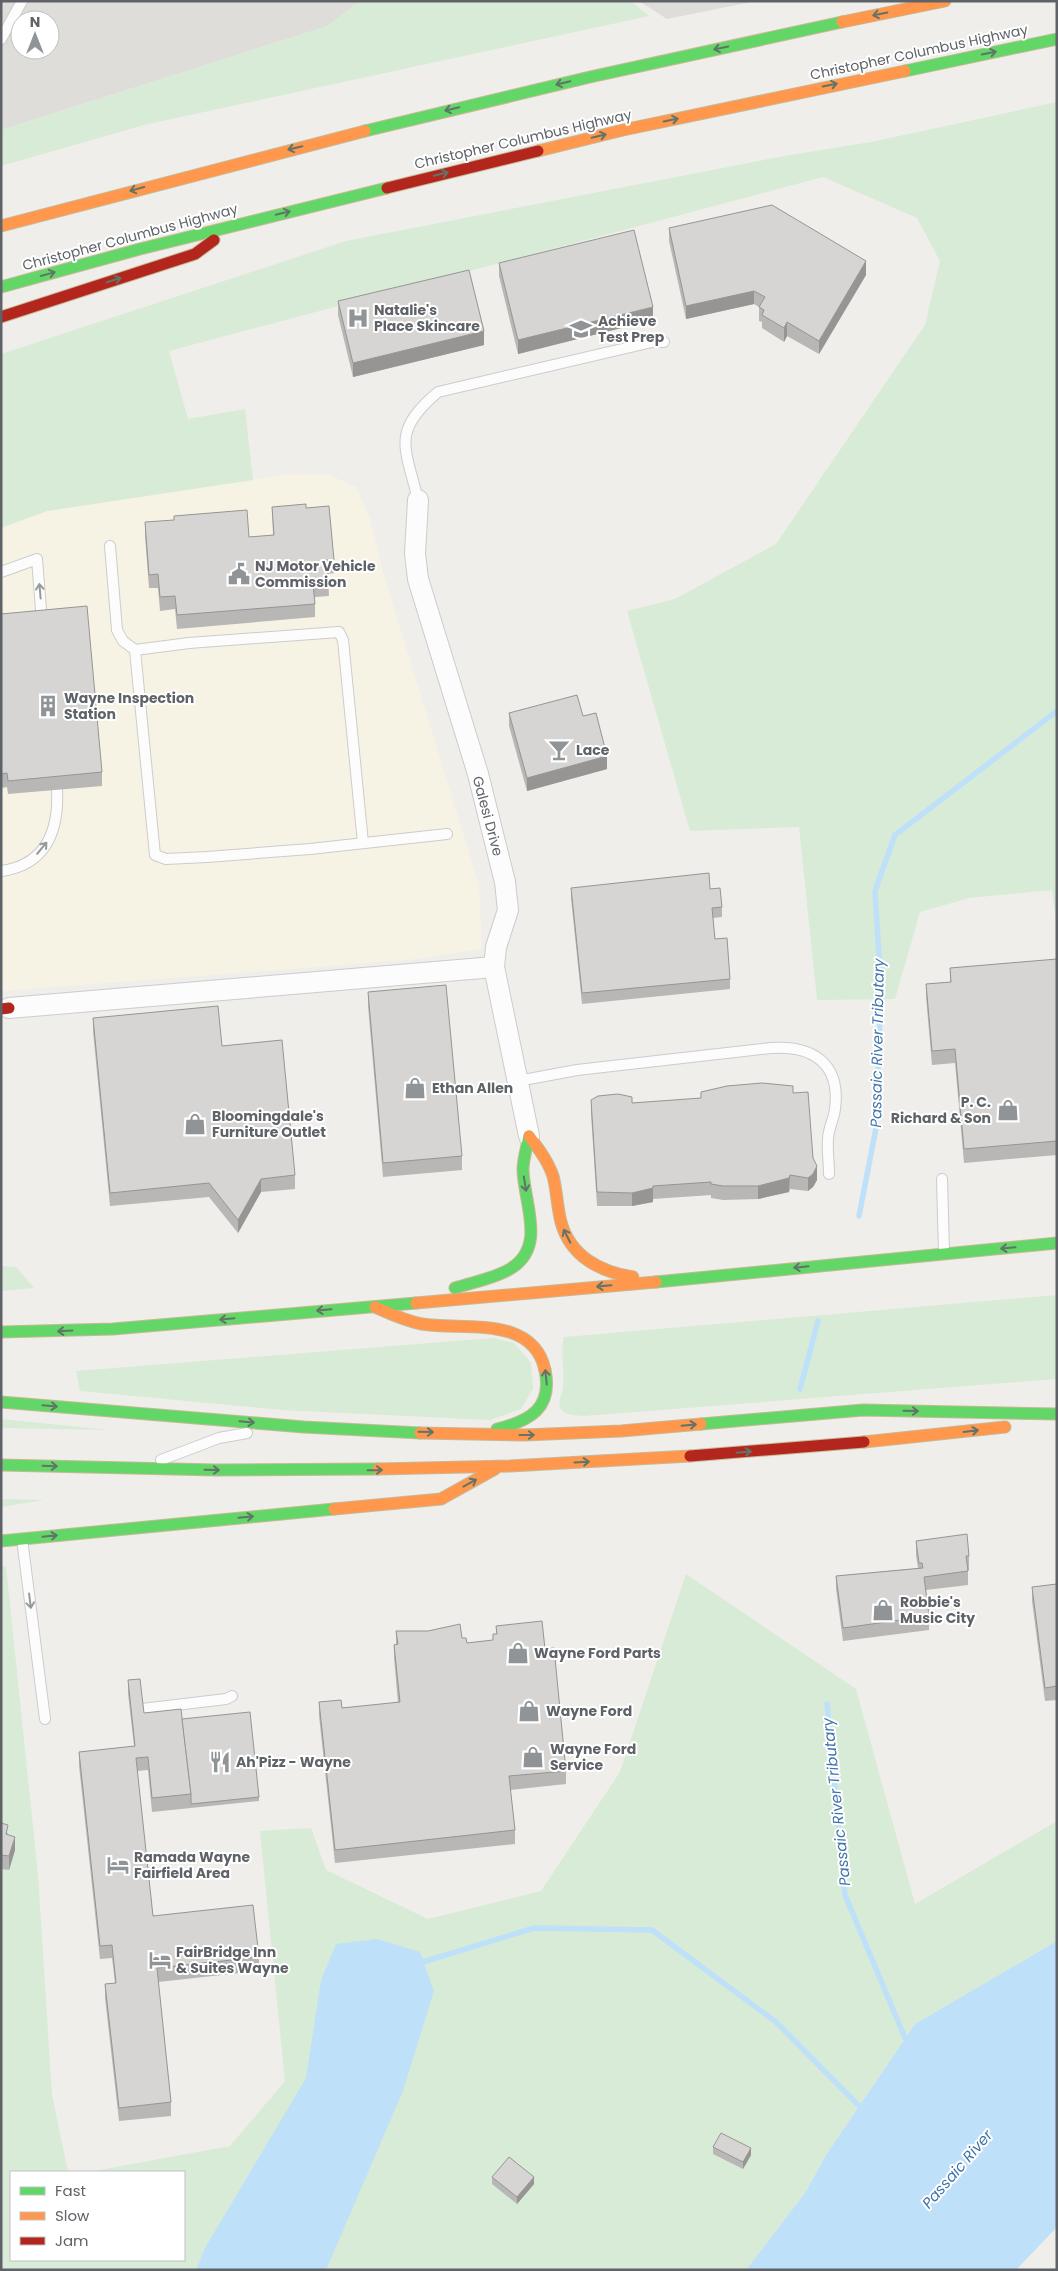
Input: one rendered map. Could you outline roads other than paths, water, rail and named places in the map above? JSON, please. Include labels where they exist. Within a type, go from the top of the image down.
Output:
[{"type":"highway","points":[[1,226],[251,159],[509,96],[945,1]]},
{"type":"highway","name":"Christopher Columbus Highway","points":[[1,287],[236,225],[624,130],[1057,40]]},
{"type":"highway","points":[[1,317],[195,254],[236,225]]},
{"type":"highway","points":[[529,1136],[550,1170],[561,1225],[574,1248],[594,1265],[608,1272],[670,1280]]},
{"type":"highway","points":[[408,1302],[497,1274],[522,1260],[529,1249],[532,1234],[523,1170],[529,1136]]},
{"type":"highway","points":[[1,1332],[113,1328],[670,1280],[944,1253],[1057,1244]]},
{"type":"highway","points":[[372,1306],[411,1322],[479,1327],[511,1333],[526,1340],[536,1350],[544,1363],[547,1377],[547,1390],[542,1405],[532,1416],[520,1424],[478,1433]]},
{"type":"highway","points":[[1,1402],[304,1427],[393,1432],[524,1435],[571,1434],[863,1410],[1057,1414]]},
{"type":"highway","points":[[1,1464],[139,1469],[337,1470],[498,1467],[717,1454],[870,1442],[1057,1421]]},
{"type":"highway","points":[[1,1541],[441,1499],[498,1467]]},
{"type":"street","name":"Galesi Drive","points":[[418,500],[414,554],[418,579],[478,774],[505,882],[508,910],[496,947],[494,967],[529,1136]]},
{"type":"street","points":[[5,1008],[494,967]]},
{"type":"lane","points":[[1,39],[22,1]]},
{"type":"lane","points":[[418,500],[404,442],[409,424],[420,407],[438,392],[652,342],[664,342]]},
{"type":"lane","points":[[110,546],[117,630],[123,641],[135,650],[189,643],[339,632],[343,640],[363,843]]},
{"type":"lane","points":[[1,572],[37,559],[42,624]]},
{"type":"lane","points":[[135,650],[153,850],[155,855],[166,859],[363,843],[447,834]]},
{"type":"lane","points":[[1,871],[24,866],[47,844],[54,830],[58,812],[57,790]]},
{"type":"lane","points":[[518,1081],[577,1070],[771,1048],[788,1047],[805,1050],[821,1060],[833,1084],[835,1109],[828,1138],[829,1174]]},
{"type":"lane","points":[[942,1179],[944,1253]]},
{"type":"lane","points":[[139,1469],[219,1438],[304,1427]]},
{"type":"lane","points":[[22,1538],[45,1719]]},
{"type":"lane","points":[[142,1709],[226,1699],[232,1696]]},
{"type":"water","points":[[377,1939],[420,1952],[434,1991],[403,2091],[326,2270],[196,2270],[205,2248],[306,2078],[321,1980],[336,1944]]},
{"type":"water","name":"Passaic River","points":[[1057,1941],[1057,2227],[1016,2270],[746,2270],[805,2193],[826,2155],[915,2024]]},
{"type":"waterway","name":"Passaic River Tributary","points":[[859,1216],[876,1128],[881,990],[875,891],[895,835],[1057,711]]},
{"type":"waterway","name":"Passaic River Tributary","points":[[800,1389],[818,1321]]},
{"type":"waterway","name":"Passaic River Tributary","points":[[827,1704],[845,1895],[905,2038]]},
{"type":"waterway","name":"Passaic River Tributary","points":[[423,1962],[534,1928],[652,1930],[776,2022],[859,2106]]},
{"type":"place","name":"Natalie's Place Skincare","points":[[358,318]]},
{"type":"place","name":"Achieve Test Prep","points":[[581,329]]},
{"type":"place","name":"NJ Motor Vehicle Commission","points":[[239,574]]},
{"type":"place","name":"Wayne Inspection Station","points":[[48,706]]},
{"type":"place","name":"Lace","points":[[559,750]]},
{"type":"place","name":"Ethan Allen","points":[[415,1088]]},
{"type":"place","name":"P. C. Richard & Son","points":[[1008,1110]]},
{"type":"place","name":"Bloomingdale's Furniture Outlet","points":[[195,1124]]},
{"type":"place","name":"Robbie's Music City","points":[[883,1610]]},
{"type":"place","name":"Wayne Ford Parts","points":[[518,1653]]},
{"type":"place","name":"Wayne Ford","points":[[529,1711]]},
{"type":"place","name":"Wayne Ford Service","points":[[533,1757]]},
{"type":"place","name":"Ah'Pizz - Wayne","points":[[220,1762]]},
{"type":"place","name":"Ramada Wayne Fairfield Area","points":[[118,1865]]},
{"type":"place","name":"FairBridge Inn & Suites Wayne","points":[[160,1960]]}]
